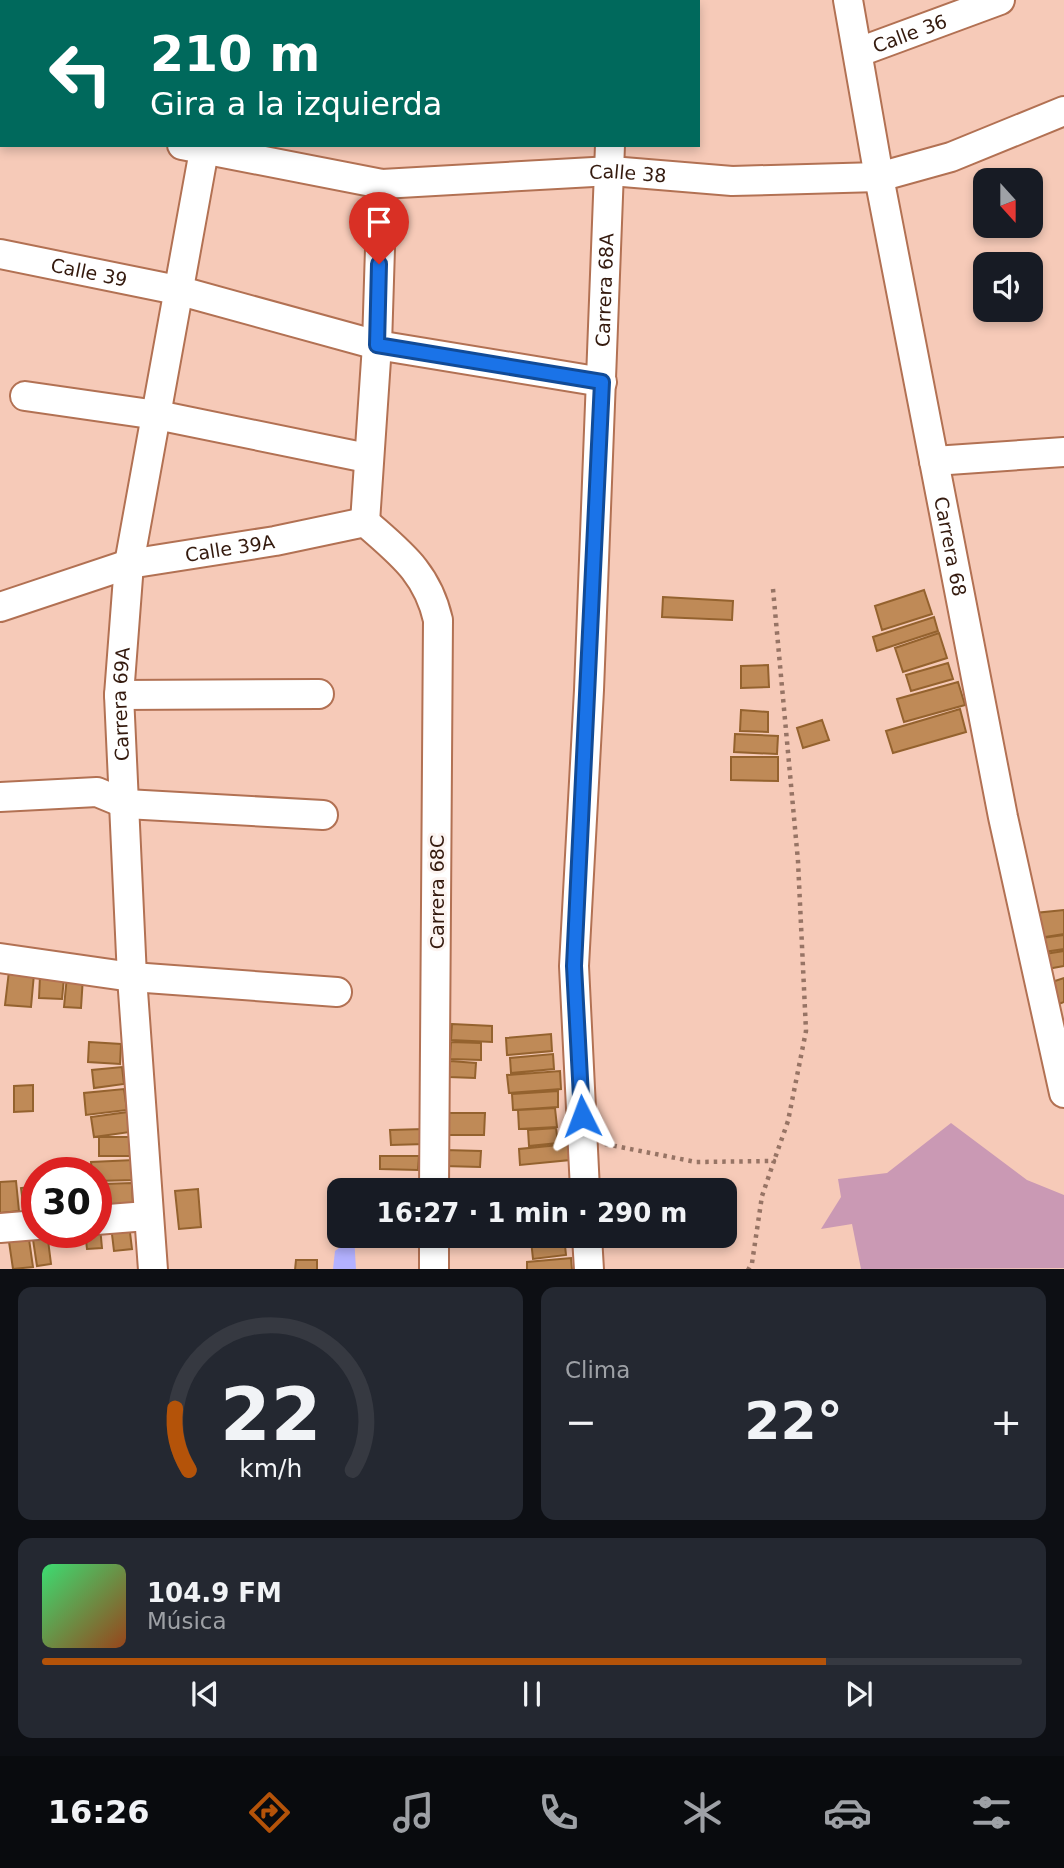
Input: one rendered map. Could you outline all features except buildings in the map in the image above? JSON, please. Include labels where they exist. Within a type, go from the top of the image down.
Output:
[{"type":"street","name":"Carrera 68","points":[[848,0],[879,177],[1003,817],[1064,1093]]},
{"type":"street","name":"Calle 36","points":[[859,52],[1000,0]]},
{"type":"street","name":"Calle 38","points":[[197,147],[298,155],[382,184],[610,158],[732,181],[879,177],[951,157],[1064,111]]},
{"type":"street","name":"Carrera 69A","points":[[153,1269],[147,1216],[132,977],[119,695],[129,564],[157,415],[197,147]]},
{"type":"street","name":"Carrera 68A","points":[[585,1178],[574,966],[610,158]]},
{"type":"street","points":[[365,522],[367,458],[377,345],[382,184]]},
{"type":"street","name":"Calle 39","points":[[0,254],[177,290],[377,345],[602,382]]},
{"type":"street","points":[[25,396],[157,415],[367,458]]},
{"type":"street","points":[[934,461],[1064,452]]},
{"type":"street","name":"Calle 39A","points":[[0,607],[129,564],[275,541],[365,522]]},
{"type":"street","name":"Carrera 68C","points":[[365,522],[404,556],[423,578],[432,596],[438,620],[434,1178]]},
{"type":"street","points":[[119,695],[319,694]]},
{"type":"street","points":[[0,797],[97,792],[126,804],[323,815]]},
{"type":"street","points":[[0,958],[132,977],[337,992]]},
{"type":"street","points":[[112,1219],[147,1216]]},
{"type":"street","points":[[0,1228],[21,1226]]},
{"type":"street","points":[[433,1269],[434,1248]]},
{"type":"street","points":[[588,1248],[589,1269]]},
{"type":"path","points":[[748,1269],[752,1263],[762,1196],[788,1121],[806,1031],[798,860],[773,589]]},
{"type":"path","points":[[583,1141],[695,1162],[774,1160]]},
{"type":"shaded area","points":[[951,1123],[1027,1180],[1064,1195],[1064,1268],[861,1269],[852,1224],[821,1229],[841,1197],[838,1179],[887,1173]]},
{"type":"water","points":[[339,1248],[355,1248],[356,1269],[333,1269],[335,1251]]},
{"type":"route","points":[[379,264],[377,345],[602,382],[574,966],[582,1116]]}]
